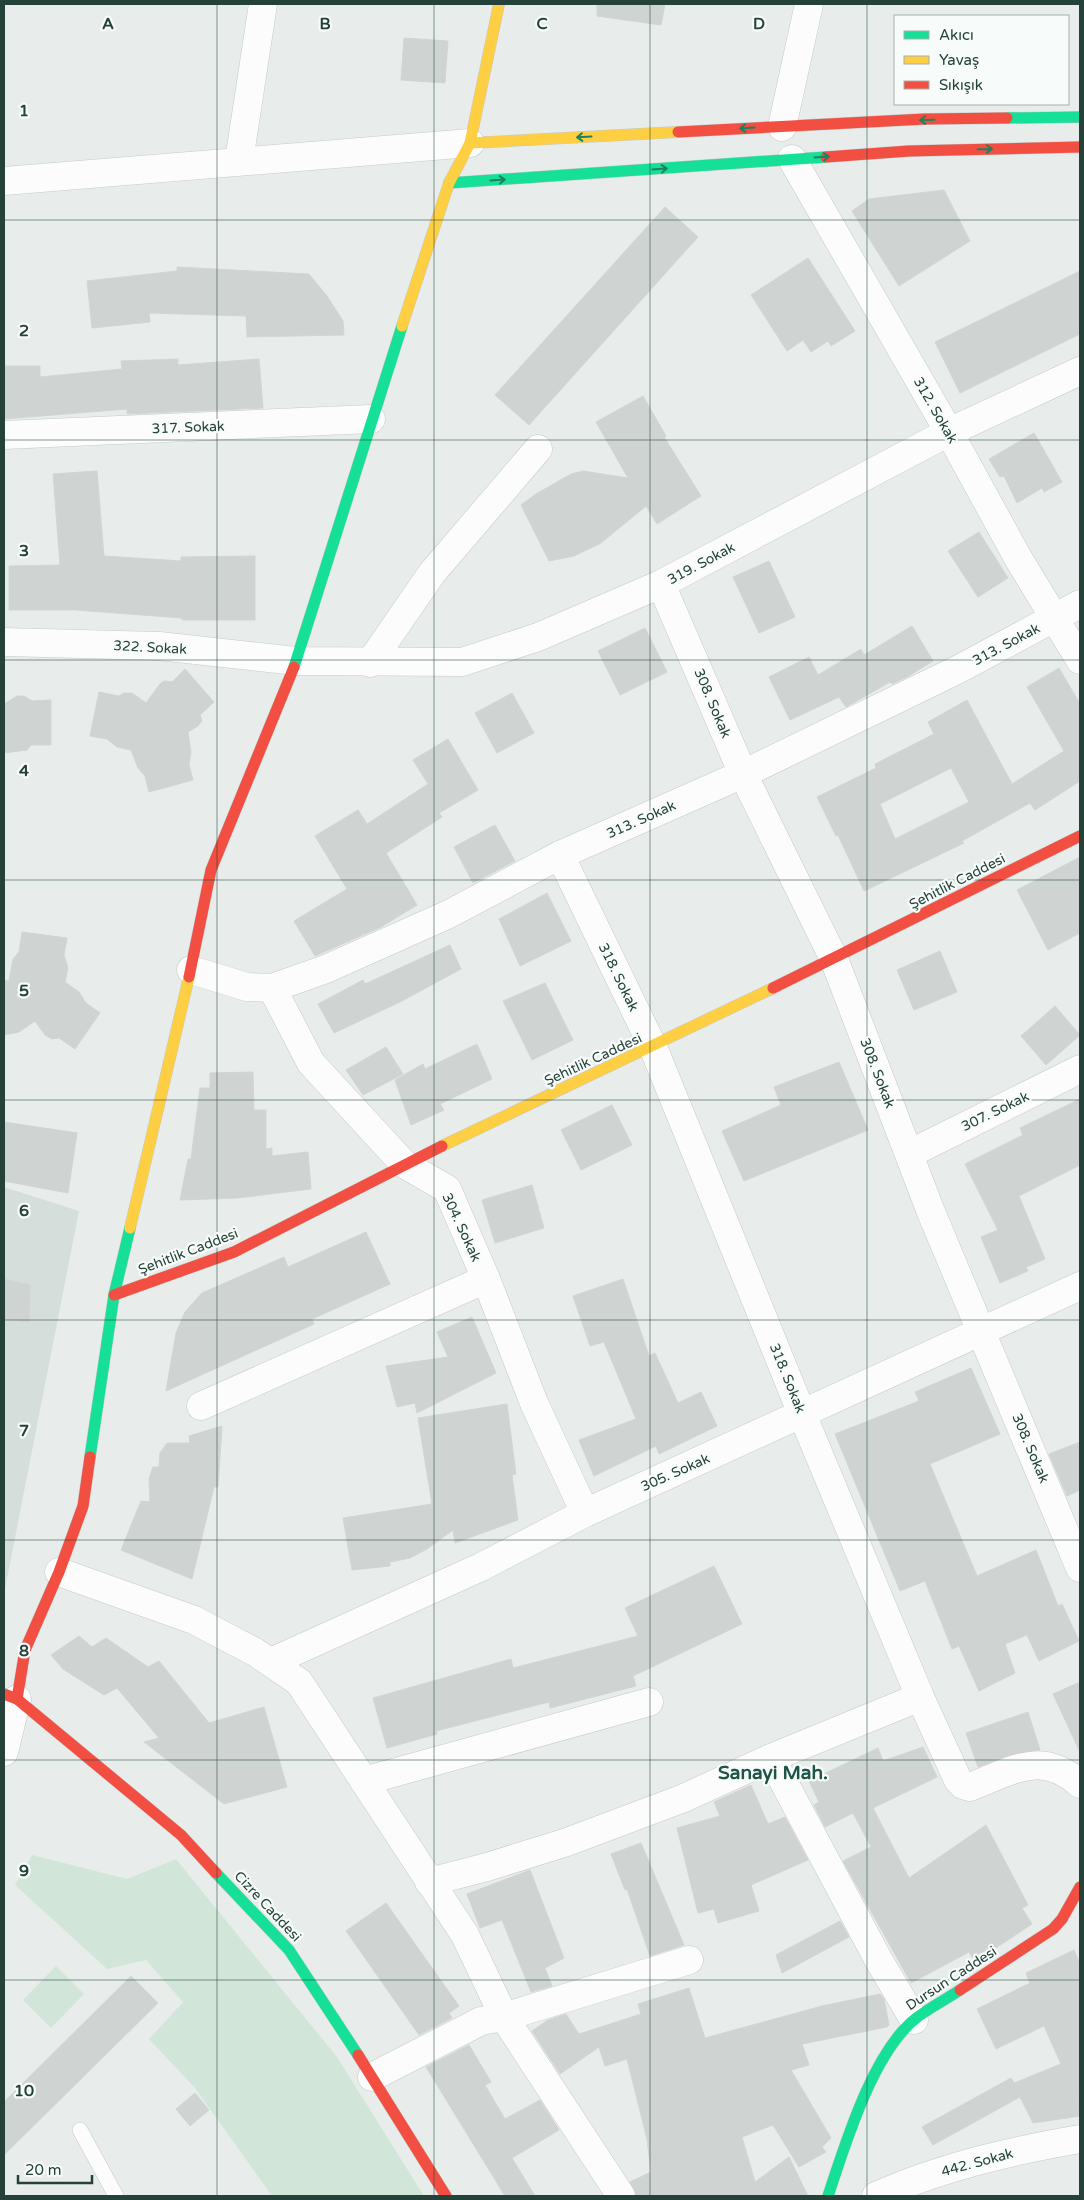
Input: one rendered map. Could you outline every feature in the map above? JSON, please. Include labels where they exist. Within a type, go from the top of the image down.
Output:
[{"type":"street","points":[[240,161],[263,4]]},
{"type":"street","points":[[4,1752],[11,1696],[25,1650],[59,1572],[83,1506],[114,1295],[191,970],[210,870],[296,661],[372,420],[450,183],[470,142],[500,4]]},
{"type":"street","points":[[782,127],[809,4]]},
{"type":"street","points":[[4,181],[470,142],[925,119],[1080,117]]},
{"type":"street","points":[[450,183],[908,151],[1080,147]]},
{"type":"street","name":"312. Sokak","points":[[792,159],[949,432],[1053,618],[1080,660]]},
{"type":"street","name":"319. Sokak","points":[[296,661],[370,663],[462,662],[538,637],[661,584],[949,432],[1080,371]]},
{"type":"street","name":"317. Sokak","points":[[4,434],[372,420]]},
{"type":"street","points":[[370,663],[432,573],[538,450]]},
{"type":"street","name":"308. Sokak","points":[[661,584],[743,774],[834,960],[980,1330],[1080,1568]]},
{"type":"street","name":"313. Sokak","points":[[191,970],[248,987],[272,988],[326,969],[449,914],[560,855],[743,774],[959,669],[1080,604]]},
{"type":"street","name":"322. Sokak","points":[[4,642],[160,646],[296,661]]},
{"type":"street","name":"Şehitlik Caddesi","points":[[114,1295],[234,1252],[404,1164],[834,960],[1080,836]]},
{"type":"street","name":"318. Sokak","points":[[560,855],[653,1047],[802,1414],[920,1697],[958,1780],[963,1785],[970,1787],[1023,1766],[1046,1764],[1069,1774],[1080,1784]]},
{"type":"street","name":"304. Sokak","points":[[272,988],[311,1063],[404,1164],[447,1189],[486,1279],[534,1403],[584,1513]]},
{"type":"street","name":"307. Sokak","points":[[909,1154],[1080,1069]]},
{"type":"street","points":[[201,1406],[486,1279]]},
{"type":"street","name":"305. Sokak","points":[[271,1662],[481,1567],[584,1513],[802,1414],[980,1330],[1080,1286]]},
{"type":"street","points":[[59,1572],[194,1620],[271,1662],[299,1682],[465,1935],[504,2017],[621,2196]]},
{"type":"street","name":"Cizre Caddesi","points":[[11,1696],[188,1842],[289,1950],[372,2077],[446,2196]]},
{"type":"street","points":[[429,1882],[487,1867],[567,1842],[684,1798],[772,1758],[920,1697]]},
{"type":"street","points":[[364,1781],[649,1702]]},
{"type":"street","points":[[772,1758],[878,1959],[914,2020]]},
{"type":"street","name":"Dursun Caddesi","points":[[828,2196],[880,2062],[900,2032],[914,2020],[1053,1929],[1062,1918],[1080,1887]]},
{"type":"street","points":[[372,2077],[481,2020],[504,2017],[689,1960]]},
{"type":"street","name":"442. Sokak","points":[[876,2196],[903,2184],[968,2162],[1080,2139]]},
{"type":"lane","points":[[80,2130],[116,2196]]},
{"type":"shaded area","points":[[4,1187],[79,1211],[4,1594]]},
{"type":"green space","points":[[32,1855],[127,1879],[176,1859],[337,2057],[424,2196],[272,2196],[195,2088],[149,2039],[183,2002],[146,1960],[107,1969],[15,1885]]},
{"type":"green space","points":[[56,1966],[84,1994],[51,2028],[23,2000]]},
{"type":"building","points":[[597,4],[665,4],[661,25],[597,16]]},
{"type":"building","points":[[404,38],[448,41],[445,83],[401,80]]},
{"type":"building","points":[[944,190],[970,241],[899,286],[852,211],[869,199]]},
{"type":"building","points":[[665,207],[698,237],[529,425],[495,395]]},
{"type":"building","points":[[808,258],[855,331],[831,346],[828,341],[811,352],[803,340],[787,351],[751,295]]},
{"type":"building","points":[[177,267],[309,274],[327,296],[343,321],[344,335],[247,337],[246,316],[149,313],[150,322],[92,328],[87,281],[177,271]]},
{"type":"building","points":[[1080,271],[1080,334],[960,393],[935,342]]},
{"type":"building","points":[[178,359],[178,365],[259,359],[263,408],[127,414],[127,409],[4,419],[4,366],[40,366],[40,377],[122,369],[121,361]]},
{"type":"building","points":[[643,396],[666,436],[664,437],[701,496],[657,524],[646,506],[601,543],[574,556],[549,561],[521,505],[571,474],[583,471],[628,478],[596,422]]},
{"type":"building","points":[[1034,433],[1062,482],[1044,492],[1042,488],[1017,503],[1004,476],[1000,477],[989,459]]},
{"type":"building","points":[[97,471],[104,556],[181,561],[181,557],[255,556],[255,620],[182,620],[182,618],[76,610],[9,610],[9,566],[60,565],[53,474]]},
{"type":"building","points":[[979,532],[1008,578],[978,597],[948,551]]},
{"type":"building","points":[[769,561],[795,617],[759,633],[733,577]]},
{"type":"building","points":[[912,626],[933,661],[907,677],[892,684],[890,682],[846,707],[839,697],[790,720],[769,677],[809,657],[818,675],[861,649],[864,655]]},
{"type":"building","points":[[645,628],[667,672],[620,695],[598,651]]},
{"type":"building","points":[[1059,668],[1080,704],[1080,781],[1035,810],[1030,803],[962,841],[964,843],[864,891],[838,835],[836,836],[817,797],[876,768],[875,764],[934,734],[928,722],[967,700],[1012,784],[1064,751],[1027,687]],"holes":[[[951,768],[969,802],[895,839],[880,804]]]},
{"type":"building","points":[[185,669],[214,702],[200,715],[202,721],[198,726],[188,732],[191,752],[189,765],[193,780],[149,792],[145,776],[138,768],[131,750],[117,747],[107,739],[90,736],[99,692],[119,696],[124,693],[132,693],[146,703],[160,684],[164,681],[172,682]]},
{"type":"building","points":[[512,693],[534,733],[497,753],[475,713]]},
{"type":"building","points":[[17,696],[24,696],[32,701],[51,700],[51,745],[31,745],[27,750],[4,753],[4,704]]},
{"type":"building","points":[[448,739],[478,790],[439,813],[442,817],[386,853],[417,905],[381,927],[315,956],[294,921],[347,889],[315,836],[358,810],[367,824],[428,784],[413,760]]},
{"type":"building","points":[[495,825],[515,861],[473,883],[454,847]]},
{"type":"building","points":[[1080,857],[1080,933],[1048,950],[1017,890]]},
{"type":"building","points":[[547,893],[571,941],[520,966],[499,919]]},
{"type":"building","points":[[22,932],[67,938],[64,955],[68,968],[65,982],[79,992],[86,1003],[100,1013],[75,1049],[59,1038],[52,1039],[45,1035],[35,1021],[19,1032],[4,1035],[4,980],[9,981],[13,959],[19,952]]},
{"type":"building","points":[[450,945],[461,969],[400,1002],[334,1033],[318,1004],[363,980],[365,984]]},
{"type":"building","points":[[940,951],[957,992],[914,1010],[897,970]]},
{"type":"building","points":[[545,983],[573,1040],[532,1060],[503,1001]]},
{"type":"building","points":[[1055,1006],[1080,1035],[1046,1065],[1021,1036]]},
{"type":"building","points":[[477,1044],[492,1079],[440,1104],[444,1110],[411,1125],[395,1080],[423,1064],[425,1069]]},
{"type":"building","points":[[386,1047],[403,1074],[363,1095],[346,1070]]},
{"type":"building","points":[[839,1062],[868,1130],[744,1181],[722,1131],[781,1105],[774,1087]]},
{"type":"building","points":[[253,1072],[254,1110],[266,1110],[266,1149],[272,1148],[272,1156],[308,1152],[311,1189],[238,1198],[180,1200],[188,1159],[191,1159],[200,1088],[210,1088],[210,1073]]},
{"type":"building","points":[[1080,1099],[1080,1165],[1019,1196],[1045,1259],[1026,1267],[1028,1271],[1000,1283],[981,1237],[998,1230],[965,1164],[1023,1135],[1020,1128]]},
{"type":"building","points":[[612,1105],[632,1145],[581,1170],[561,1130]]},
{"type":"building","points":[[4,1122],[77,1133],[68,1193],[4,1181]]},
{"type":"building","points":[[532,1185],[544,1228],[495,1243],[482,1200]]},
{"type":"building","points":[[366,1232],[390,1284],[312,1319],[314,1324],[166,1391],[176,1333],[185,1312],[202,1293],[284,1257],[288,1267]]},
{"type":"building","points":[[4,1279],[30,1285],[29,1322],[4,1319]]},
{"type":"building","points":[[623,1279],[649,1356],[655,1353],[678,1403],[701,1392],[717,1426],[659,1454],[656,1446],[594,1476],[579,1440],[636,1419],[604,1342],[590,1346],[573,1296]]},
{"type":"building","points":[[472,1317],[496,1373],[417,1413],[415,1403],[397,1407],[386,1366],[448,1357],[437,1332]]},
{"type":"building","points":[[971,1368],[1000,1434],[930,1464],[977,1576],[1036,1550],[1058,1606],[1062,1604],[1079,1641],[1039,1661],[1027,1635],[1005,1644],[1015,1673],[979,1691],[959,1646],[952,1649],[925,1581],[900,1591],[835,1434],[919,1401],[915,1392]]},
{"type":"building","points":[[507,1404],[516,1474],[512,1475],[518,1520],[455,1543],[453,1530],[427,1549],[410,1558],[390,1562],[390,1566],[352,1570],[343,1518],[432,1504],[418,1418]]},
{"type":"building","points":[[222,1426],[218,1487],[214,1487],[192,1579],[121,1550],[141,1501],[150,1502],[149,1479],[153,1467],[159,1467],[160,1453],[167,1443],[190,1443],[189,1436]]},
{"type":"building","points":[[1080,1442],[1080,1490],[1067,1496],[1049,1454]]},
{"type":"building","points":[[714,1566],[742,1624],[633,1676],[636,1686],[550,1708],[549,1702],[436,1731],[437,1734],[387,1748],[373,1698],[511,1659],[513,1668],[638,1636],[625,1608]]},
{"type":"building","points":[[79,1636],[92,1647],[106,1638],[148,1667],[159,1661],[209,1723],[264,1707],[287,1787],[224,1804],[144,1742],[159,1738],[117,1688],[104,1695],[63,1669],[51,1655]]},
{"type":"building","points":[[1080,1682],[1080,1752],[1053,1694]]},
{"type":"building","points":[[1028,1712],[1040,1750],[1009,1755],[978,1767],[966,1733]]},
{"type":"building","points":[[923,1747],[937,1777],[873,1808],[909,1878],[986,1825],[1028,1905],[1022,1908],[1032,1924],[975,1962],[969,1952],[911,1983],[843,1861],[871,1847],[853,1813],[825,1827],[814,1805],[819,1802],[809,1781],[878,1748],[883,1761]]},
{"type":"building","points":[[751,1785],[768,1824],[785,1817],[808,1860],[751,1885],[759,1911],[718,1923],[714,1909],[698,1913],[677,1828],[720,1816],[714,1802]]},
{"type":"building","points":[[641,1843],[684,1945],[650,1956],[627,1889],[625,1890],[611,1854]]},
{"type":"building","points":[[530,1870],[564,1958],[545,1968],[552,1986],[531,1992],[502,1920],[480,1928],[467,1894]]},
{"type":"building","points":[[386,1903],[459,2006],[449,2013],[452,2018],[419,2035],[346,1931]]},
{"type":"building","points":[[840,1921],[849,1937],[782,1973],[776,1955]]},
{"type":"building","points":[[1074,1950],[1080,1964],[1080,2105],[1073,2090],[1080,2107],[1080,2116],[1033,2123],[1020,2097],[933,2145],[922,2127],[1011,2078],[1014,2083],[1061,2064],[1044,2026],[996,2049],[977,2009],[1030,1983],[1026,1973]]},
{"type":"building","points":[[131,1976],[158,2003],[4,2155],[4,2102]]},
{"type":"building","points":[[689,1988],[705,2038],[822,2006],[880,1994],[884,1999],[889,2025],[887,2027],[802,2044],[809,2065],[791,2070],[831,2138],[822,2147],[826,2152],[799,2167],[773,2125],[742,2137],[755,2182],[789,2157],[808,2196],[636,2196],[630,2182],[651,2172],[647,2139],[627,2059],[605,2066],[599,2047],[560,2074],[532,2031],[548,2020],[566,2014],[579,2034],[641,2014],[638,2004]]},
{"type":"building","points":[[469,2045],[491,2082],[485,2085],[505,2119],[540,2100],[559,2130],[512,2158],[535,2196],[505,2196],[426,2067]]},
{"type":"building","points":[[195,2093],[209,2110],[190,2126],[176,2109]]},
{"type":"traffic: fast","points":[[1007,118],[1080,117]]},
{"type":"traffic: fast","points":[[449,183],[826,157]]},
{"type":"traffic: fast","points":[[294,667],[402,326]]},
{"type":"traffic: fast","points":[[90,1457],[114,1295],[130,1228]]},
{"type":"traffic: fast","points":[[216,1873],[289,1950],[358,2055]]},
{"type":"traffic: fast","points":[[828,2196],[862,2102],[886,2054],[915,2019],[960,1990]]},
{"type":"traffic: slow","points":[[402,326],[449,183],[470,143],[499,4]]},
{"type":"traffic: slow","points":[[470,143],[678,132]]},
{"type":"traffic: slow","points":[[130,1228],[189,977]]},
{"type":"traffic: slow","points":[[442,1146],[773,988]]},
{"type":"traffic: jam","points":[[678,132],[925,119],[1007,118]]},
{"type":"traffic: jam","points":[[826,157],[909,151],[1080,147]]},
{"type":"traffic: jam","points":[[189,977],[211,870],[294,667]]},
{"type":"traffic: jam","points":[[773,988],[1080,836]]},
{"type":"traffic: jam","points":[[114,1295],[234,1252],[442,1146]]},
{"type":"traffic: jam","points":[[17,1699],[25,1650],[59,1572],[83,1506],[90,1457]]},
{"type":"traffic: jam","points":[[4,1694],[17,1699],[181,1835],[216,1873]]},
{"type":"traffic: jam","points":[[960,1990],[1053,1929],[1062,1919],[1080,1887]]},
{"type":"traffic: jam","points":[[358,2055],[446,2196]]},
{"type":"district","name":"Sanayi Mah.","points":[[773,1772]]}]
